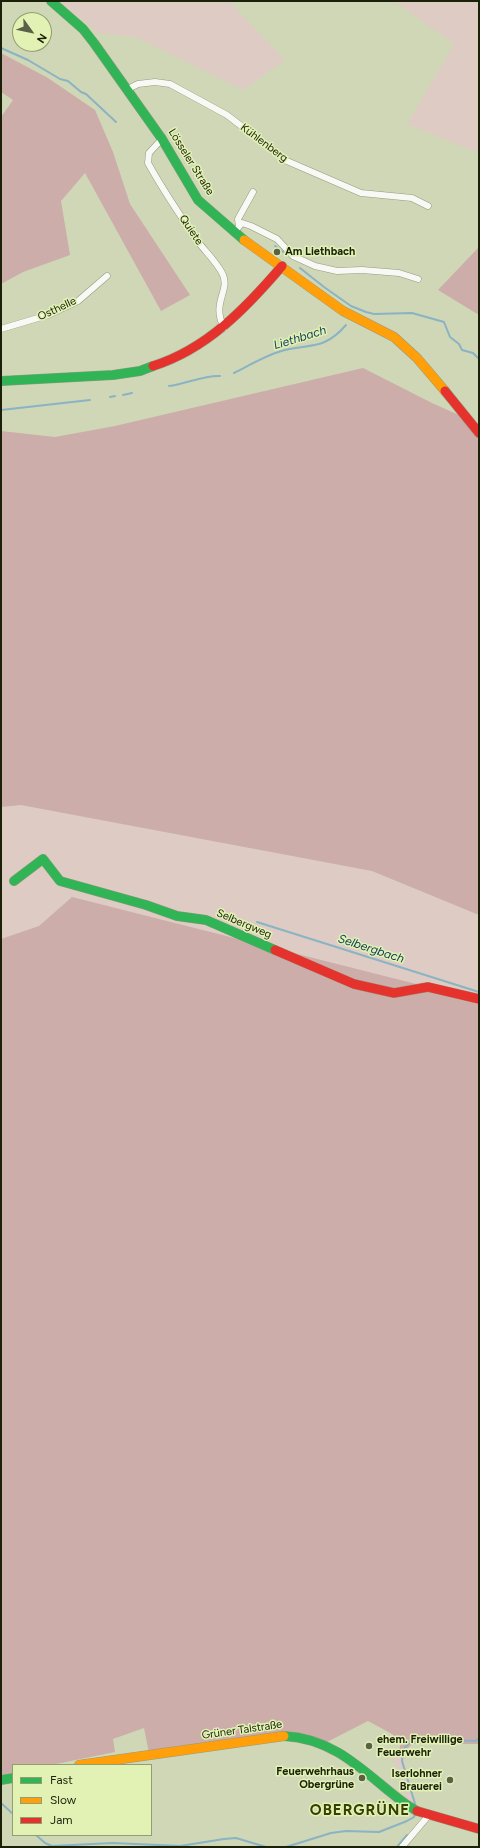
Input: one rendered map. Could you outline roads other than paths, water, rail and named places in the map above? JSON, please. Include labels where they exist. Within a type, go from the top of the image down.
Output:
[{"type":"street","name":"Lösseler Straße","points":[[51,1],[83,29],[128,89],[162,139],[198,200],[282,266],[348,314],[401,342],[421,363],[479,433]]},
{"type":"street","name":"Kühlenberg","points":[[128,89],[138,84],[155,82],[170,84],[227,115],[287,161],[361,193],[412,198],[428,206]]},
{"type":"street","name":"Quiete","points":[[162,139],[149,153],[148,163],[196,237],[223,275],[224,285],[219,306],[219,318],[224,328]]},
{"type":"street","points":[[236,230],[238,219],[253,192]]},
{"type":"street","points":[[236,230],[242,223],[251,226],[277,239],[293,256],[315,266],[337,271],[362,270],[399,273],[418,279]]},
{"type":"street","points":[[1,381],[114,375],[150,368],[206,342],[224,328],[262,291],[282,266]]},
{"type":"street","name":"Osthelle","points":[[1,329],[48,315],[78,300],[107,276]]},
{"type":"street","name":"Selbergweg","points":[[14,881],[43,859],[60,882],[146,905],[177,916],[206,920],[354,984],[394,993],[428,987],[479,999]]},
{"type":"street","name":"Grüner Talstraße","points":[[86,1764],[272,1737],[297,1736],[320,1742],[341,1753],[412,1809],[479,1829]]},
{"type":"street","points":[[1,1780],[12,1778]]},
{"type":"street","points":[[402,1847],[425,1814]]},
{"type":"waterway","points":[[1,48],[28,60],[60,79],[68,81],[81,92],[86,94],[116,122]]},
{"type":"waterway","points":[[275,246],[283,252]]},
{"type":"waterway","points":[[300,268],[351,306],[366,312],[374,314],[412,313],[444,322],[450,337],[459,344],[462,350],[473,353],[479,359]]},
{"type":"waterway","name":"Liethbach","points":[[234,373],[272,354],[325,342],[332,338],[346,325]]},
{"type":"waterway","name":"Liethbach","points":[[169,386],[208,377],[220,376]]},
{"type":"waterway","name":"Liethbach","points":[[123,395],[132,393]]},
{"type":"waterway","name":"Liethbach","points":[[110,397],[115,396]]},
{"type":"waterway","name":"Liethbach","points":[[1,410],[90,400]]},
{"type":"waterway","name":"Selbergbach","points":[[257,922],[479,992]]},
{"type":"waterway","points":[[416,1807],[402,1761],[403,1750],[409,1743],[421,1739],[475,1741],[479,1739]]},
{"type":"waterway","points":[[1,1803],[12,1813]]},
{"type":"waterway","points":[[37,1836],[45,1843],[52,1846],[113,1843],[180,1846],[236,1838],[266,1847],[286,1847],[331,1833],[346,1831],[379,1832],[407,1821],[414,1817],[415,1814]]},
{"type":"waterway","points":[[397,1847],[407,1835]]},
{"type":"place","name":"Am Liethbach","points":[[277,252]]},
{"type":"place","name":"ehem. Freiwillige Feuerwehr","points":[[369,1746]]},
{"type":"place","name":"Feuerwehrhaus Obergrüne","points":[[362,1778]]},
{"type":"place","name":"Iserlohner Brauerei","points":[[450,1780]]},
{"type":"district","name":"OBERGRÜNE","points":[[360,1811]]}]
